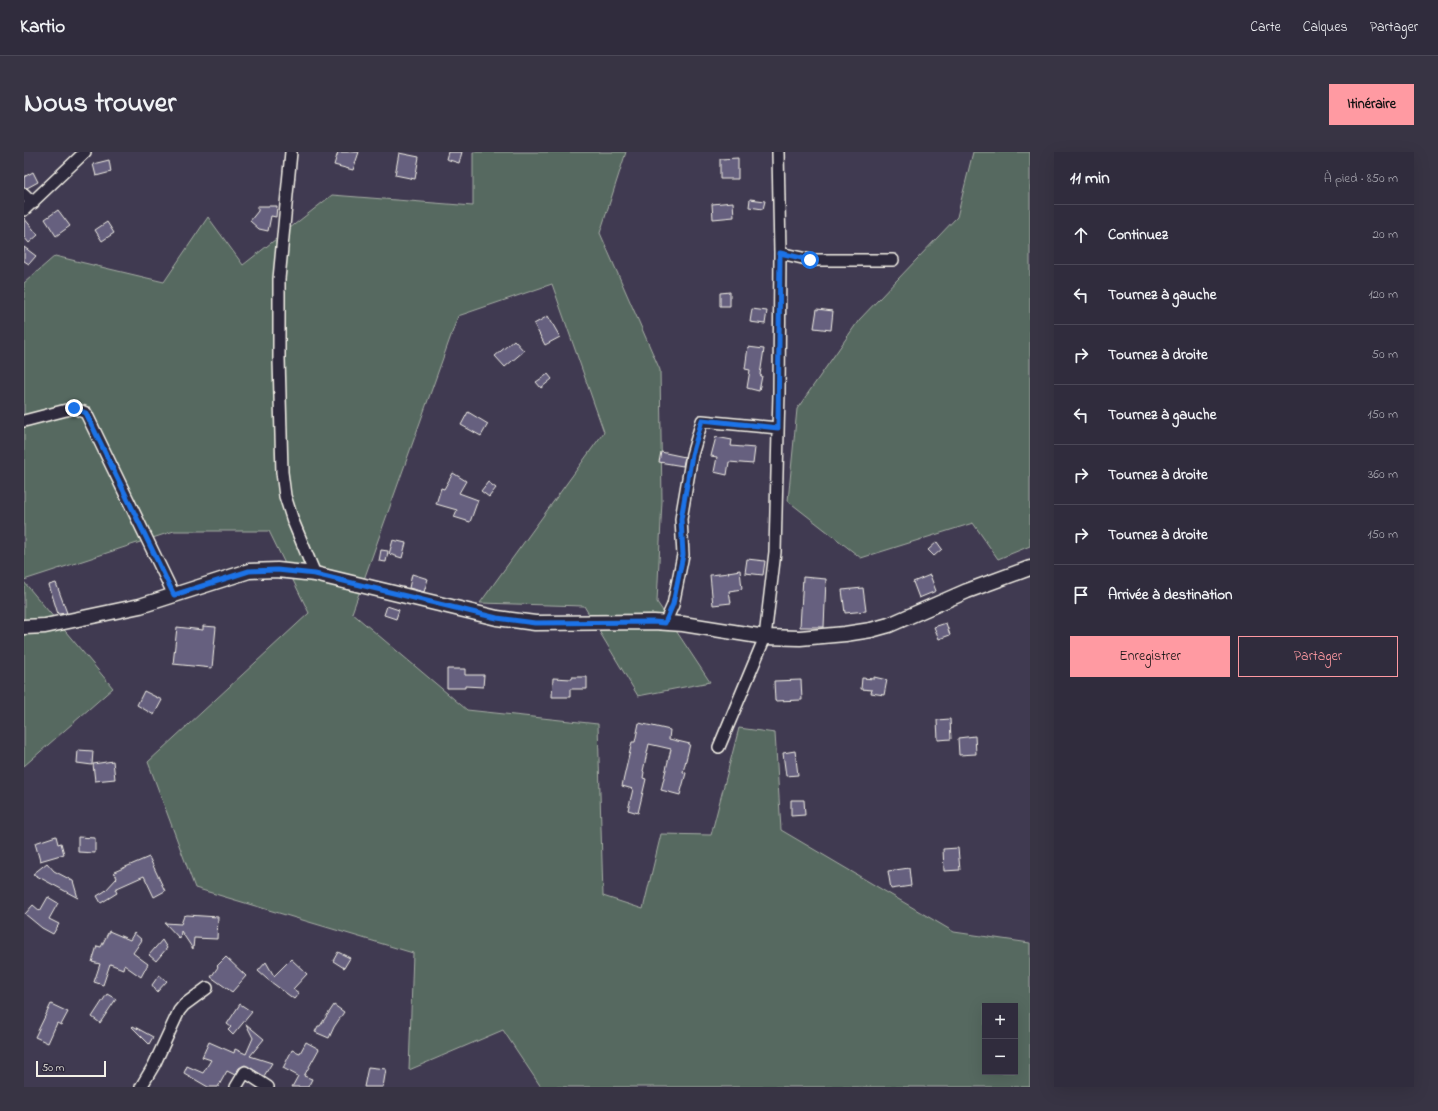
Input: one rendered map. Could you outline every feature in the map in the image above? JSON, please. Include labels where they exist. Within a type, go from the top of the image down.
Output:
[{"type":"street","points":[[24,194],[28,206],[85,152]]},
{"type":"street","points":[[291,152],[279,279],[279,358],[282,472],[285,496],[292,521],[315,574]]},
{"type":"street","points":[[719,747],[765,637],[775,552],[780,253],[778,152]]},
{"type":"street","points":[[780,253],[810,260],[894,260]]},
{"type":"street","points":[[24,421],[74,408],[86,413],[174,595]]},
{"type":"street","points":[[665,623],[673,604],[683,555],[681,519],[692,455],[702,420],[778,428]]},
{"type":"street","points":[[24,627],[45,626],[140,606],[249,571],[277,570],[315,574],[497,618],[535,623],[654,622],[765,637],[800,638],[845,634],[871,630],[889,625],[967,591],[1030,568]]},
{"type":"street","points":[[141,1087],[154,1065],[179,1012],[184,1005],[207,988]]},
{"type":"street","points":[[236,1087],[245,1072],[268,1087]]},
{"type":"green space","points":[[473,152],[626,152],[600,233],[660,370],[662,501],[657,602],[710,682],[638,696],[584,606],[480,603],[604,432],[552,284],[458,316],[352,613],[467,710],[598,724],[603,896],[643,909],[661,834],[711,835],[739,728],[775,733],[781,830],[954,932],[1030,943],[1030,1087],[541,1087],[503,1030],[409,1070],[413,953],[195,888],[148,762],[309,613],[269,531],[174,531],[24,580],[24,283],[55,256],[164,282],[208,217],[243,265],[332,195],[473,206]]},
{"type":"green space","points":[[973,152],[1030,152],[1030,546],[998,559],[973,523],[861,558],[788,501],[797,409],[859,320],[957,217]]},
{"type":"green space","points":[[24,582],[113,688],[24,766]]},
{"type":"building","points":[[338,152],[359,152],[353,170],[334,165]]},
{"type":"building","points":[[448,152],[462,152],[459,163],[446,159]]},
{"type":"building","points":[[399,153],[419,157],[415,179],[395,175]]},
{"type":"building","points":[[738,158],[738,179],[720,179],[720,159]]},
{"type":"building","points":[[109,160],[111,172],[96,176],[93,164]]},
{"type":"building","points":[[33,172],[38,182],[27,188],[24,187],[24,177]]},
{"type":"building","points":[[750,199],[765,201],[763,209],[749,207]]},
{"type":"building","points":[[733,202],[734,217],[713,219],[712,204]]},
{"type":"building","points":[[258,206],[277,206],[276,217],[271,216],[268,231],[259,229],[250,221],[258,211]]},
{"type":"building","points":[[58,210],[70,226],[56,236],[45,219]]},
{"type":"building","points":[[24,218],[38,235],[29,243],[24,237]]},
{"type":"building","points":[[107,222],[114,233],[102,241],[95,230]]},
{"type":"building","points":[[24,247],[36,256],[29,264],[24,261]]},
{"type":"building","points":[[730,292],[730,306],[720,306],[720,293]]},
{"type":"building","points":[[752,309],[767,311],[765,324],[750,322]]},
{"type":"building","points":[[817,309],[833,311],[831,330],[814,328]]},
{"type":"building","points":[[548,316],[560,337],[545,345],[534,324]]},
{"type":"building","points":[[514,340],[524,351],[505,367],[495,356]]},
{"type":"building","points":[[748,347],[764,349],[760,375],[762,376],[759,391],[747,388],[750,370],[745,369]]},
{"type":"building","points":[[548,374],[552,379],[541,388],[536,382]]},
{"type":"building","points":[[468,412],[488,424],[481,436],[461,425]]},
{"type":"building","points":[[716,437],[732,440],[731,446],[755,448],[753,464],[729,462],[727,475],[714,472],[717,457],[711,456]]},
{"type":"building","points":[[661,452],[685,457],[683,466],[659,462]]},
{"type":"building","points":[[453,473],[466,481],[459,493],[478,500],[470,522],[454,517],[457,510],[436,504],[441,488],[444,489]]},
{"type":"building","points":[[488,482],[496,488],[489,497],[481,491]]},
{"type":"building","points":[[393,540],[406,543],[402,558],[389,554]]},
{"type":"building","points":[[937,542],[942,549],[934,556],[928,550]]},
{"type":"building","points":[[381,550],[388,551],[386,562],[379,561]]},
{"type":"building","points":[[747,559],[765,561],[763,575],[745,573]]},
{"type":"building","points":[[740,570],[742,589],[729,591],[731,603],[713,605],[710,575]]},
{"type":"building","points":[[412,574],[428,579],[424,592],[409,588]]},
{"type":"building","points":[[930,575],[936,591],[919,598],[913,582]]},
{"type":"building","points":[[803,577],[826,579],[824,627],[800,627]]},
{"type":"building","points":[[56,583],[67,613],[58,614],[49,585]]},
{"type":"building","points":[[863,588],[866,611],[845,613],[842,590]]},
{"type":"building","points":[[387,606],[399,610],[396,619],[384,615]]},
{"type":"building","points":[[946,623],[950,635],[939,639],[934,627]]},
{"type":"building","points":[[203,626],[216,627],[212,668],[173,664],[177,627],[203,630]]},
{"type":"building","points":[[447,669],[465,669],[465,675],[484,675],[483,687],[465,686],[465,688],[447,688]]},
{"type":"building","points":[[572,677],[587,677],[587,689],[570,689],[570,697],[552,697],[553,678],[572,679]]},
{"type":"building","points":[[874,677],[887,680],[884,695],[871,693],[872,690],[861,689],[862,678],[874,679]]},
{"type":"building","points":[[801,680],[802,700],[775,701],[774,681]]},
{"type":"building","points":[[144,691],[162,700],[154,715],[137,705]]},
{"type":"building","points":[[950,719],[951,739],[938,740],[937,720]]},
{"type":"building","points":[[639,723],[670,730],[669,739],[690,744],[683,772],[686,773],[680,795],[661,790],[671,749],[649,744],[643,771],[643,778],[646,779],[638,813],[628,810],[633,789],[622,786],[632,742],[635,742]]},
{"type":"building","points":[[975,736],[976,754],[959,755],[958,738]]},
{"type":"building","points":[[78,750],[93,751],[92,765],[77,763]]},
{"type":"building","points":[[795,751],[798,775],[786,776],[783,753]]},
{"type":"building","points":[[113,761],[115,779],[95,781],[93,764]]},
{"type":"building","points":[[791,800],[804,800],[805,815],[791,816]]},
{"type":"building","points":[[56,836],[58,844],[61,843],[64,854],[40,861],[35,843]]},
{"type":"building","points":[[78,837],[95,838],[95,853],[78,852]]},
{"type":"building","points":[[958,848],[960,870],[944,871],[943,849]]},
{"type":"building","points":[[149,857],[165,891],[154,897],[144,876],[115,889],[117,893],[101,903],[97,896],[105,891],[117,878],[114,872]]},
{"type":"building","points":[[47,863],[54,871],[73,881],[78,898],[33,874]]},
{"type":"building","points":[[909,868],[911,886],[891,889],[888,871]]},
{"type":"building","points":[[48,897],[58,903],[49,919],[59,924],[53,934],[42,928],[25,914],[33,905],[40,911]]},
{"type":"building","points":[[184,916],[218,917],[217,939],[194,938],[193,949],[181,931],[180,939],[165,923],[181,924]]},
{"type":"building","points":[[109,931],[130,940],[134,933],[142,940],[133,953],[148,964],[141,977],[124,965],[123,969],[110,964],[103,985],[94,982],[100,964],[92,962],[97,946],[101,947]]},
{"type":"building","points":[[162,940],[167,948],[156,961],[149,955]]},
{"type":"building","points":[[338,952],[350,958],[344,968],[333,961]]},
{"type":"building","points":[[226,957],[246,976],[232,992],[211,977],[218,967],[217,966]]},
{"type":"building","points":[[291,959],[307,974],[293,989],[299,993],[294,999],[258,971],[266,962],[274,976]]},
{"type":"building","points":[[159,975],[167,981],[157,992],[152,985]]},
{"type":"building","points":[[107,994],[116,999],[100,1023],[92,1017]]},
{"type":"building","points":[[51,1004],[68,1012],[61,1025],[57,1023],[48,1043],[35,1037]]},
{"type":"building","points":[[240,1004],[252,1012],[233,1035],[228,1030],[231,1027],[227,1024]]},
{"type":"building","points":[[334,1005],[344,1012],[329,1038],[315,1032]]},
{"type":"building","points":[[246,1024],[264,1039],[250,1056],[272,1063],[264,1076],[245,1065],[239,1068],[235,1075],[227,1071],[218,1087],[208,1087],[184,1073],[187,1066],[203,1073],[211,1060],[202,1057],[209,1042],[234,1053],[235,1049],[246,1054],[253,1038]]},
{"type":"building","points":[[133,1026],[153,1037],[149,1044],[132,1027]]},
{"type":"building","points":[[306,1042],[319,1049],[304,1076],[312,1079],[308,1087],[292,1087],[298,1076],[283,1068],[292,1050],[300,1053]]},
{"type":"building","points":[[368,1067],[386,1069],[383,1087],[364,1087]]},
{"type":"route","points":[[74,408],[86,413],[174,595],[249,571],[277,570],[315,574],[497,618],[535,623],[665,623],[673,604],[683,555],[681,519],[692,455],[702,420],[778,428],[780,253],[810,260]]}]
